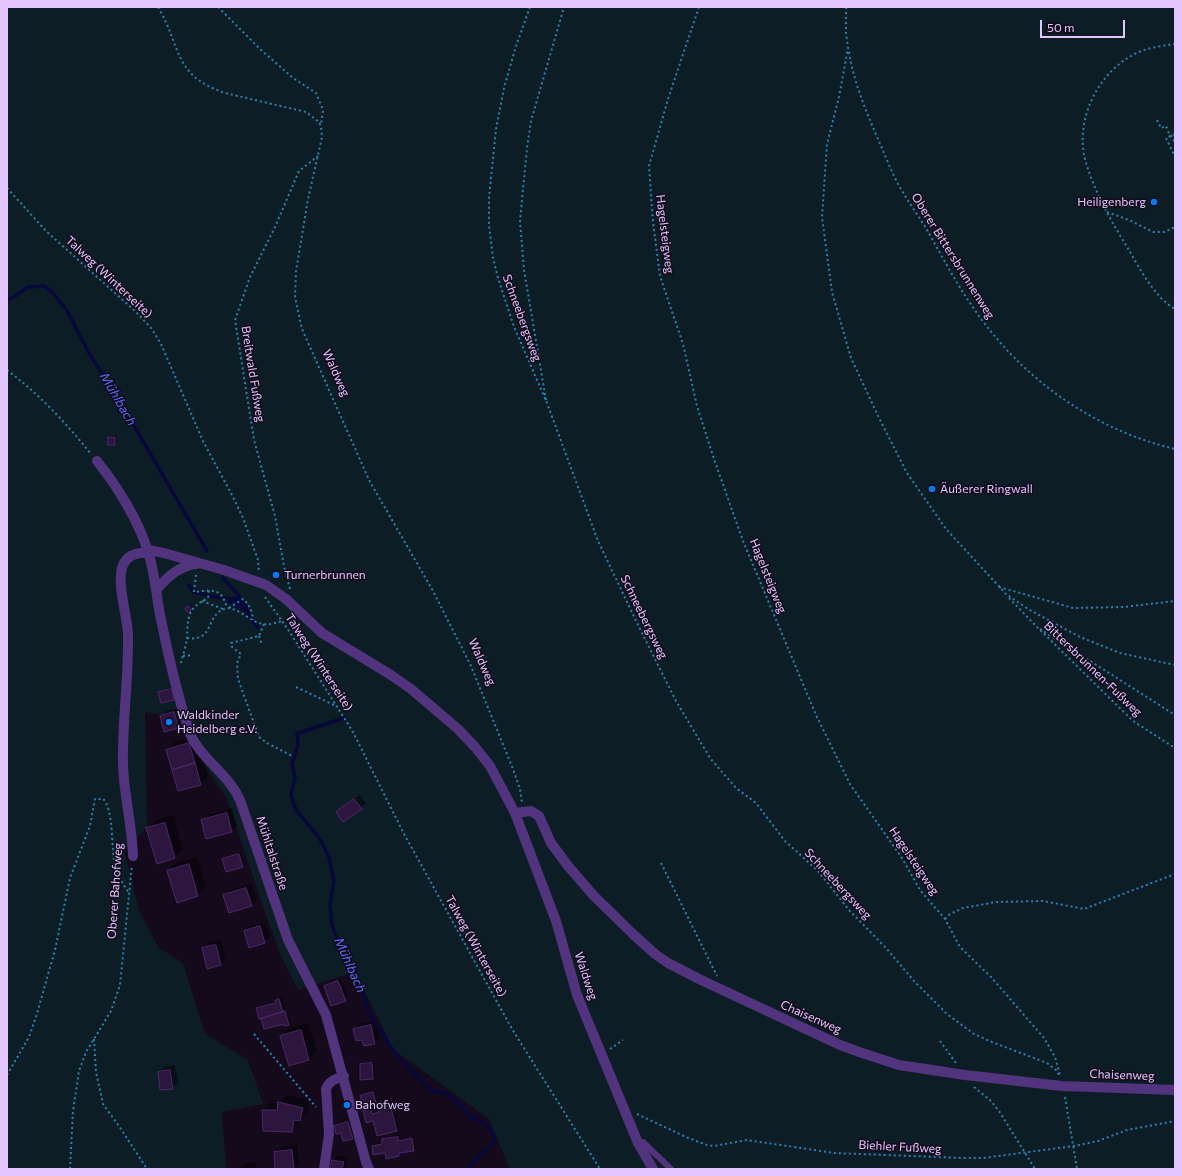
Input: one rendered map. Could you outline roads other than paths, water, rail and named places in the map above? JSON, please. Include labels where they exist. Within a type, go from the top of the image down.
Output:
[{"type":"street","points":[[97,461],[126,504],[148,552]]},
{"type":"street","name":"Waldweg","points":[[148,552],[164,553],[224,570],[258,581],[269,587],[286,599],[322,633],[411,689],[458,729],[475,746],[490,766],[517,813],[556,922],[577,995],[638,1143],[653,1169]]},
{"type":"street","name":"Mühltalstraße","points":[[148,552],[161,623],[192,738],[232,787],[240,800],[288,940],[326,1015],[369,1169]]},
{"type":"street","name":"Oberer Bahofweg","points":[[133,856],[132,831],[126,796],[123,764],[128,644],[127,621],[120,575],[126,559],[138,553],[148,552]]},
{"type":"street","name":"Waldweg","points":[[156,590],[166,578],[182,568],[192,564],[202,564]]},
{"type":"street","name":"Chaisenweg","points":[[517,813],[531,811],[539,816],[551,843],[568,866],[594,896],[634,935],[668,963],[814,1033],[862,1053],[899,1065],[965,1075],[1062,1086],[1175,1090]]},
{"type":"street","points":[[324,1169],[328,1142],[328,1119],[325,1096],[326,1087],[333,1080],[344,1076]]},
{"type":"lane","points":[[638,1143],[643,1142],[671,1169]]},
{"type":"waterway","name":"Mühlbach","points":[[7,300],[28,287],[44,286],[52,292],[66,309],[89,353],[120,402],[207,551]]},
{"type":"waterway","name":"Mühlbach","points":[[223,578],[239,595],[239,600]]},
{"type":"waterway","points":[[189,585],[193,592],[215,597],[228,598]]},
{"type":"waterway","name":"Mühlbach","points":[[245,608],[250,618],[258,628]]},
{"type":"waterway","points":[[297,735],[299,733],[344,718]]},
{"type":"waterway","name":"Mühlbach","points":[[297,733],[298,745],[292,764],[295,777],[291,795],[296,810],[320,839],[329,857],[334,881],[330,905],[332,925],[341,952],[355,971],[370,1016],[401,1060],[427,1086],[435,1092],[443,1092],[455,1100],[471,1117],[483,1123],[491,1130],[495,1141],[468,1169]]},
{"type":"place","name":"Heiligenberg","points":[[1154,202]]},
{"type":"place","name":"Äußerer Ringwall","points":[[932,489]]},
{"type":"place","name":"Turnerbrunnen","points":[[276,575]]},
{"type":"place","name":"Waldkinder Heidelberg e.V.","points":[[169,722]]},
{"type":"place","name":"Bahofweg","points":[[347,1105]]}]
